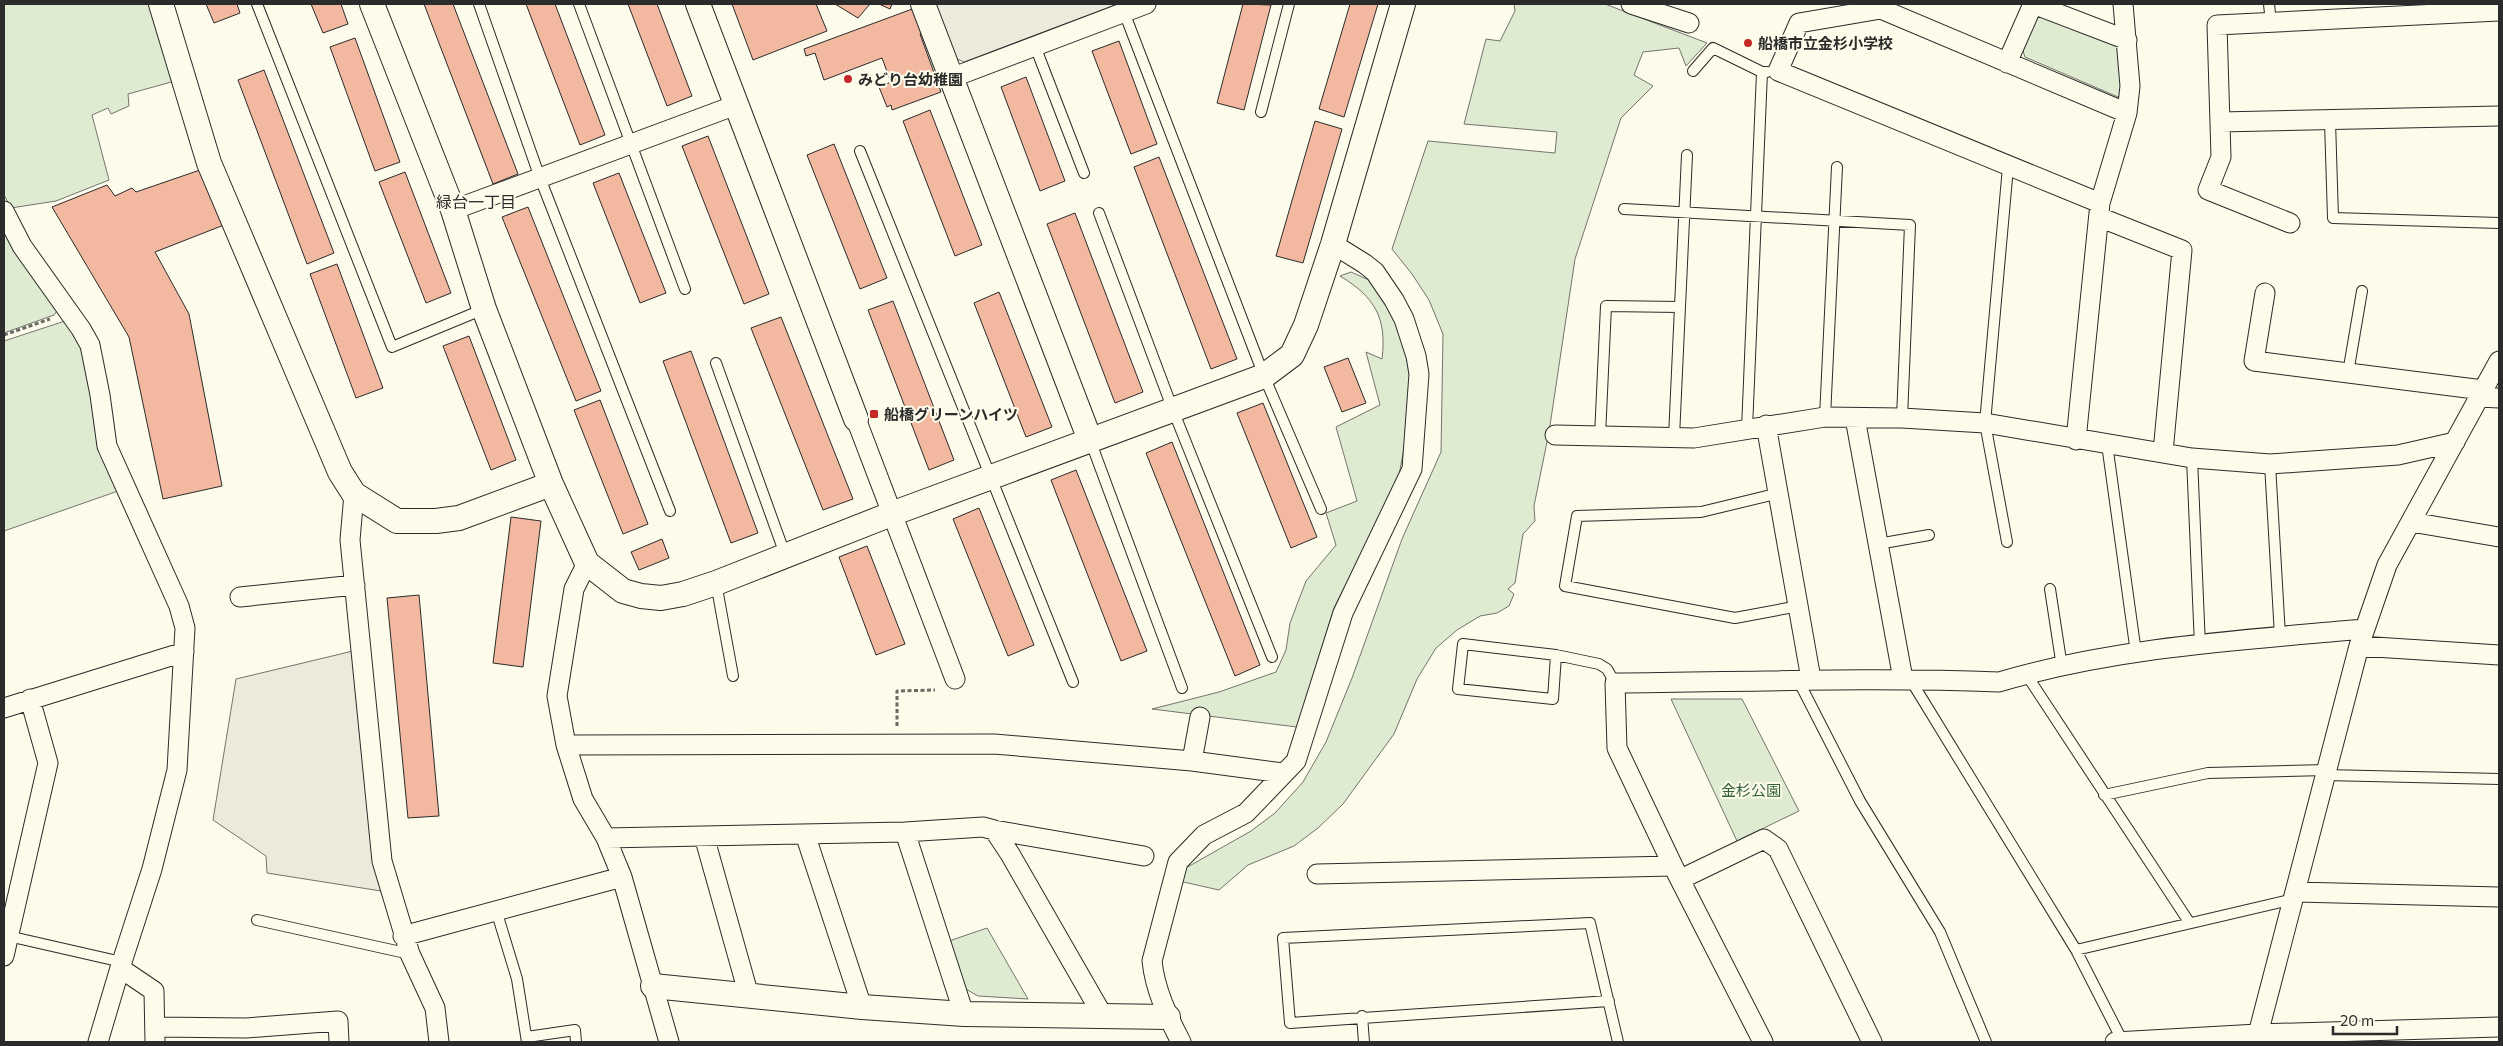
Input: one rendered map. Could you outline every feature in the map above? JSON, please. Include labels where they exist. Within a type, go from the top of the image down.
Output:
[{"type":"street","points":[[161,4],[209,163],[340,472],[354,494],[397,521],[436,521],[459,518],[551,484]]},
{"type":"street","points":[[372,4],[453,210],[484,309],[551,484],[587,563],[623,591],[641,596],[661,598],[683,594],[716,583],[894,514],[1264,376],[1292,355],[1306,325],[1333,244],[1403,4]]},
{"type":"street","points":[[698,4],[894,514],[955,679]]},
{"type":"street","points":[[923,4],[1090,440]]},
{"type":"street","points":[[951,78],[1146,4]]},
{"type":"street","points":[[1631,4],[1689,24]]},
{"type":"street","points":[[2007,63],[2033,4],[2127,40]]},
{"type":"street","points":[[2076,440],[2100,210],[2127,113],[2130,86],[2123,4]]},
{"type":"street","points":[[2127,113],[1880,9],[1799,23],[1770,72],[2008,167],[2182,250],[2163,452]]},
{"type":"street","points":[[2290,223],[2208,190],[2221,157],[2217,25],[2499,11]]},
{"type":"street","points":[[453,210],[736,105]]},
{"type":"street","points":[[2220,122],[2499,116]]},
{"type":"street","points":[[4,211],[22,246],[70,312],[90,344],[107,446],[179,606],[185,628],[177,770],[152,869],[98,1042]]},
{"type":"street","points":[[1180,1042],[1168,1017],[1154,975],[1152,961],[1178,862],[1204,835],[1246,813],[1296,761],[1343,613],[1412,469],[1418,412],[1419,374],[1416,356],[1404,319],[1375,272],[1333,244]]},
{"type":"street","points":[[2265,293],[2254,361],[2348,373],[2487,395]]},
{"type":"street","points":[[2259,1038],[2362,638],[2387,565],[2455,442],[2487,395],[2499,361]]},
{"type":"street","points":[[1555,435],[1694,438],[1825,416],[1902,418],[1985,423],[2076,440],[2192,458],[2270,464],[2398,456],[2455,442]]},
{"type":"street","points":[[1855,418],[1878,544],[1907,679]]},
{"type":"street","points":[[1766,425],[1798,606],[1804,679]]},
{"type":"street","points":[[354,494],[350,540],[382,861],[403,936],[435,1008],[439,1042]]},
{"type":"street","points":[[2410,522],[2499,537]]},
{"type":"street","points":[[587,563],[574,590],[557,696],[566,745],[583,799],[606,838],[622,877],[668,1042]]},
{"type":"street","points":[[240,597],[355,585]]},
{"type":"street","points":[[1763,1042],[1617,748],[1615,682],[1907,679],[1999,682],[2026,674],[2136,652],[2280,636],[2362,638],[2499,655]]},
{"type":"street","points":[[4,708],[184,652]]},
{"type":"street","points":[[4,956],[48,762],[30,699]]},
{"type":"street","points":[[1192,761],[1200,717]]},
{"type":"street","points":[[566,745],[994,744],[1192,761],[1283,773]]},
{"type":"street","points":[[606,838],[905,832],[983,827],[1144,856]]},
{"type":"street","points":[[994,830],[1010,854],[1103,1016]]},
{"type":"street","points":[[905,832],[964,1014]]},
{"type":"street","points":[[804,834],[862,1008]]},
{"type":"street","points":[[704,836],[749,996]]},
{"type":"street","points":[[1318,874],[1677,872],[1764,839],[1778,849],[1872,1042]]},
{"type":"street","points":[[403,936],[622,877]]},
{"type":"street","points":[[2295,896],[2499,897]]},
{"type":"street","points":[[121,965],[154,991],[155,1034],[246,1035],[338,1021],[339,1042]]},
{"type":"street","points":[[653,986],[862,1008],[964,1014],[1168,1017]]},
{"type":"street","points":[[2115,1042],[2318,1037],[2499,1027]]},
{"type":"lane","points":[[257,4],[392,347],[484,309]]},
{"type":"lane","points":[[479,4],[540,178],[670,512]]},
{"type":"lane","points":[[578,4],[685,289]]},
{"type":"lane","points":[[1261,112],[1289,4]]},
{"type":"lane","points":[[2269,4],[2271,23]]},
{"type":"lane","points":[[1124,12],[1264,376],[1321,509]]},
{"type":"lane","points":[[1035,46],[1084,173]]},
{"type":"lane","points":[[1693,71],[1713,48],[1770,72],[1756,216],[1747,429]]},
{"type":"lane","points":[[2330,121],[2333,218],[2499,223]]},
{"type":"lane","points":[[860,151],[1073,682]]},
{"type":"lane","points":[[1674,437],[1687,155]]},
{"type":"lane","points":[[1825,416],[1837,167]]},
{"type":"lane","points":[[2007,542],[1985,423],[2008,167]]},
{"type":"lane","points":[[1624,209],[1910,225],[1902,418]]},
{"type":"lane","points":[[1099,213],[1173,410],[1272,657]]},
{"type":"lane","points":[[2348,373],[2362,291]]},
{"type":"lane","points":[[1600,436],[1606,306],[1679,307]]},
{"type":"lane","points":[[716,363],[786,557]]},
{"type":"lane","points":[[1090,440],[1182,688]]},
{"type":"lane","points":[[2107,444],[2136,652]]},
{"type":"lane","points":[[2192,458],[2200,646]]},
{"type":"lane","points":[[2270,464],[2280,636]]},
{"type":"lane","points":[[1779,494],[1701,512],[1577,516],[1565,586],[1736,618],[1798,606]]},
{"type":"lane","points":[[1878,544],[1929,535]]},
{"type":"lane","points":[[716,583],[733,676]]},
{"type":"lane","points":[[2050,589],[2062,667]]},
{"type":"lane","points":[[1556,655],[1553,699],[1458,689],[1463,644],[1556,655],[1599,664],[1607,669],[1615,682]]},
{"type":"lane","points":[[2026,674],[2189,922]]},
{"type":"lane","points":[[1804,679],[1860,802],[1940,932],[1986,1042]]},
{"type":"lane","points":[[1907,679],[2076,950],[2123,1042]]},
{"type":"lane","points":[[2104,795],[2208,774],[2326,772],[2499,779]]},
{"type":"lane","points":[[2076,950],[2295,896]]},
{"type":"lane","points":[[496,910],[516,979],[527,1040],[575,1030],[576,1042]]},
{"type":"lane","points":[[257,920],[410,954]]},
{"type":"lane","points":[[1609,1001],[1362,1016],[1290,1023],[1282,938],[1590,923],[1609,1001],[1618,1042]]},
{"type":"lane","points":[[8,936],[121,965]]},
{"type":"lane","points":[[1362,1016],[1364,1042]]},
{"type":"path","points":[[4,335],[70,312]]},
{"type":"path","points":[[897,745],[896,690],[935,690]]},
{"type":"green space","points":[[4,4],[152,4],[175,81],[128,94],[129,106],[111,114],[108,108],[92,115],[109,180],[56,201],[11,208],[4,195]]},
{"type":"green space","points":[[1514,4],[1605,4],[1707,43],[1686,66],[1679,48],[1643,52],[1634,75],[1653,86],[1621,118],[1575,259],[1549,432],[1534,506],[1535,521],[1523,534],[1515,583],[1508,589],[1514,594],[1509,606],[1497,613],[1480,616],[1457,630],[1436,648],[1417,679],[1394,734],[1343,804],[1318,828],[1294,846],[1248,865],[1219,890],[1179,881],[1184,869],[1251,831],[1275,813],[1303,782],[1326,742],[1352,678],[1402,539],[1441,452],[1443,334],[1429,300],[1412,274],[1392,249],[1428,141],[1555,153],[1557,132],[1464,124],[1486,39],[1500,41],[1515,11]]},
{"type":"green space","points":[[2043,15],[2116,44],[2120,52],[2126,91],[2118,97],[2025,57],[2022,48],[2034,19]]},
{"type":"green space","points":[[4,225],[57,311],[54,315],[4,333]]},
{"type":"green space","points":[[1351,272],[1371,281],[1400,321],[1409,357],[1412,404],[1398,481],[1334,608],[1297,727],[1152,709],[1219,692],[1276,672],[1286,650],[1290,623],[1306,581],[1336,545],[1326,513],[1357,501],[1336,427],[1380,405],[1366,352],[1382,359],[1383,345],[1380,320],[1376,310],[1362,292],[1340,276]]},
{"type":"green space","points":[[65,321],[78,333],[118,491],[4,531],[4,341]]},
{"type":"green space","name":"金杉公園","points":[[1671,699],[1742,699],[1799,811],[1737,841]]},
{"type":"green space","points":[[987,928],[1028,999],[978,996],[964,988],[949,941]]},
{"type":"shaded area","points":[[934,4],[1118,4],[964,62],[955,58]]},
{"type":"shaded area","points":[[353,651],[373,851],[381,891],[267,873],[266,856],[213,820],[236,679]]},
{"type":"building","points":[[206,4],[237,4],[240,13],[214,23]]},
{"type":"building","points":[[311,4],[341,4],[348,24],[323,33]]},
{"type":"building","points":[[424,4],[453,4],[518,174],[493,184]]},
{"type":"building","points":[[526,4],[555,4],[605,135],[580,145]]},
{"type":"building","points":[[628,4],[657,4],[692,96],[667,106]]},
{"type":"building","points":[[732,4],[816,4],[827,31],[753,60]]},
{"type":"building","points":[[835,4],[870,4],[858,18]]},
{"type":"building","points":[[879,4],[892,4],[890,9]]},
{"type":"building","points":[[1243,4],[1271,5],[1244,110],[1217,103]]},
{"type":"building","points":[[1350,4],[1378,4],[1344,117],[1319,109]]},
{"type":"building","points":[[915,8],[924,32],[920,34],[941,92],[892,110],[891,105],[887,107],[879,87],[891,82],[882,58],[824,80],[815,53],[806,56],[804,49]]},
{"type":"building","points":[[355,38],[400,162],[375,171],[330,47]]},
{"type":"building","points":[[1119,41],[1157,144],[1131,154],[1092,51]]},
{"type":"building","points":[[264,70],[334,253],[307,264],[238,80]]},
{"type":"building","points":[[1026,77],[1065,181],[1040,191],[1001,87]]},
{"type":"building","points":[[930,110],[982,245],[955,256],[903,121]]},
{"type":"building","points":[[1315,121],[1342,129],[1303,263],[1276,256]]},
{"type":"building","points":[[708,136],[769,294],[744,304],[682,146]]},
{"type":"building","points":[[834,144],[887,278],[860,289],[807,155]]},
{"type":"building","points":[[1159,157],[1237,359],[1211,369],[1134,167]]},
{"type":"building","points":[[200,170],[224,225],[155,252],[189,314],[222,486],[163,499],[129,337],[52,207],[107,185],[115,196],[132,188],[136,192]]},
{"type":"building","points":[[405,172],[451,293],[426,303],[379,182]]},
{"type":"building","points":[[619,173],[666,293],[640,303],[593,183]]},
{"type":"building","points":[[528,207],[601,391],[576,401],[502,217]]},
{"type":"building","points":[[1075,213],[1143,392],[1115,403],[1047,224]]},
{"type":"building","points":[[337,264],[383,388],[356,398],[310,274]]},
{"type":"building","points":[[999,292],[1052,427],[1026,437],[974,303]]},
{"type":"building","points":[[893,301],[954,460],[929,470],[868,310]]},
{"type":"building","points":[[781,317],[853,499],[823,510],[751,328]]},
{"type":"building","points":[[469,336],[516,460],[491,470],[443,346]]},
{"type":"building","points":[[691,351],[758,533],[731,543],[663,361]]},
{"type":"building","points":[[1348,358],[1366,403],[1342,412],[1324,367]]},
{"type":"building","points":[[600,400],[648,524],[623,534],[574,410]]},
{"type":"building","points":[[1263,403],[1317,537],[1291,548],[1237,413]]},
{"type":"building","points":[[1172,442],[1260,665],[1235,676],[1146,453]]},
{"type":"building","points":[[1076,470],[1147,651],[1121,661],[1051,480]]},
{"type":"building","points":[[979,508],[1034,645],[1008,656],[953,519]]},
{"type":"building","points":[[511,517],[541,521],[523,667],[493,663]]},
{"type":"building","points":[[662,539],[669,558],[639,570],[631,552]]},
{"type":"building","points":[[867,546],[905,644],[876,655],[839,557]]},
{"type":"building","points":[[419,595],[439,816],[408,818],[387,598]]},
{"type":"place","name":"船橋市立金杉小学校","points":[[1748,43]]},
{"type":"place","name":"みどり台幼稚園","points":[[848,79]]},
{"type":"place","name":"船橋グリーンハイツ","points":[[874,414]]},
{"type":"district","name":"緑台一丁目","points":[[476,201]]}]
